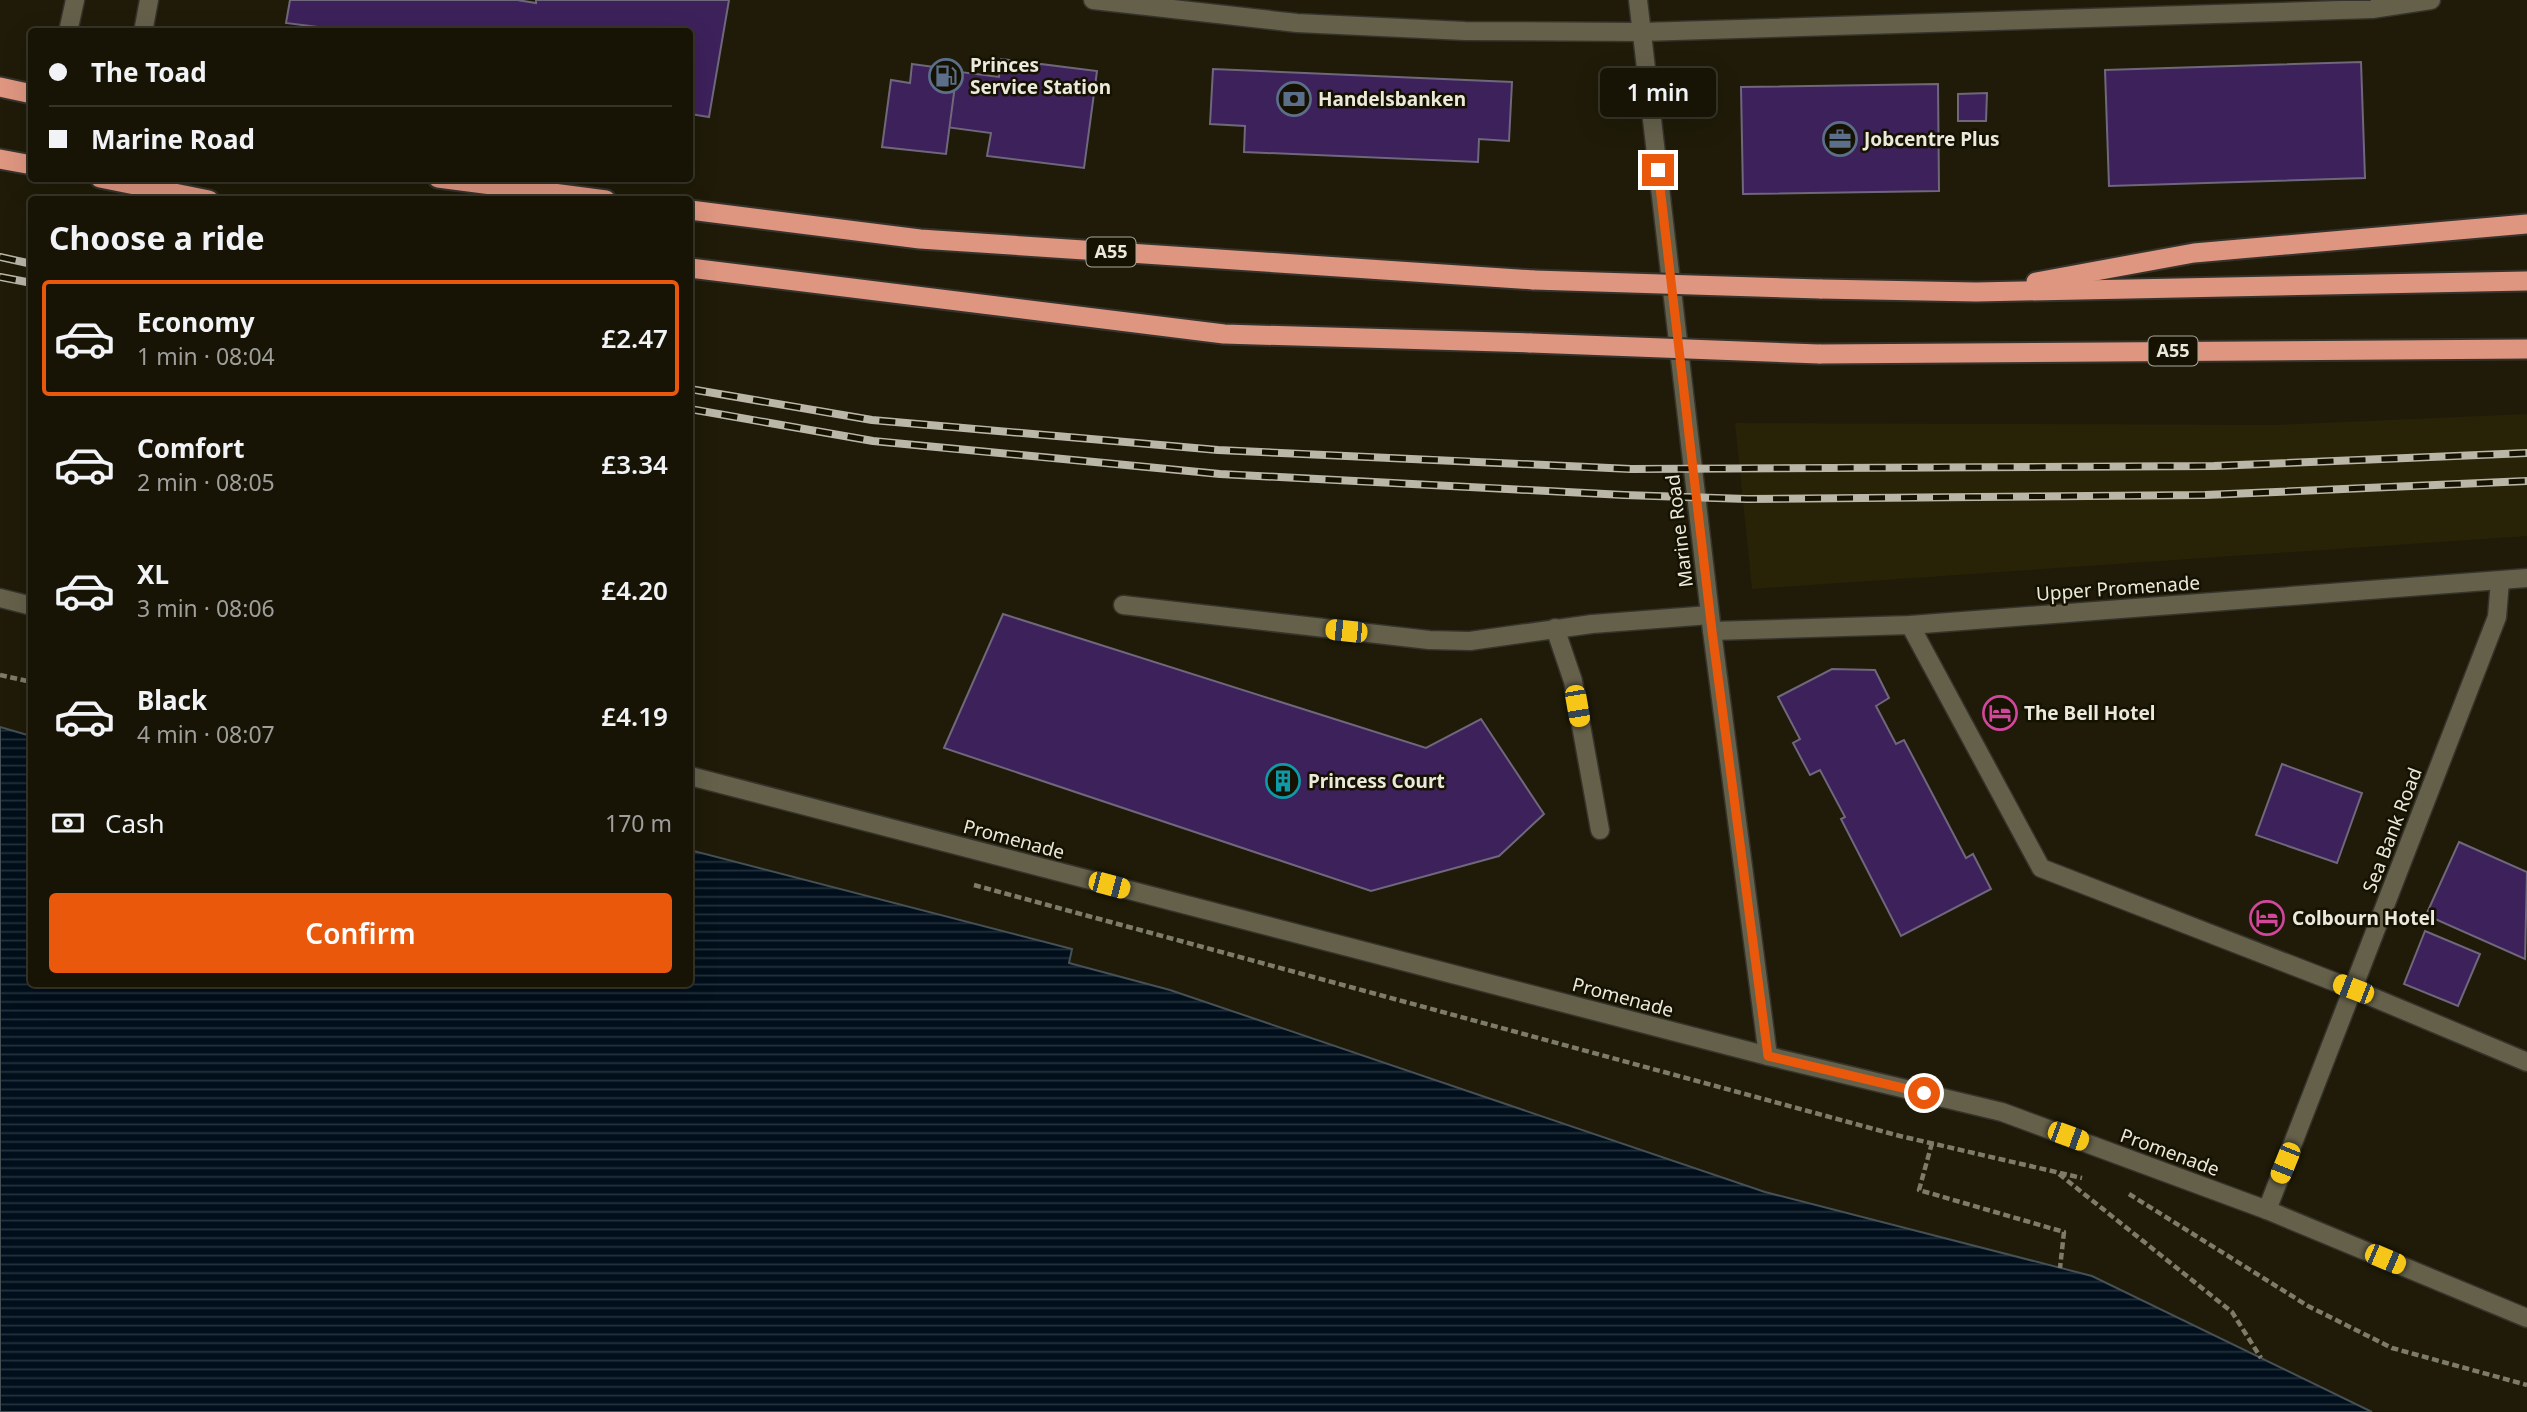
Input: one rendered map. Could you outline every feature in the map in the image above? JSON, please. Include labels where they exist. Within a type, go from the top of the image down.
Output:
[{"type":"highway","points":[[0,87],[28,92]]},
{"type":"highway","points":[[0,159],[28,164]]},
{"type":"highway","points":[[120,182],[189,196]]},
{"type":"highway","points":[[469,182],[575,196]]},
{"type":"highway","name":"A55","points":[[693,210],[920,239],[1534,280],[1976,292],[2527,281]]},
{"type":"highway","points":[[1976,292],[2194,253],[2527,224]]},
{"type":"highway","name":"A55","points":[[693,268],[1224,334],[1819,354],[2527,349]]},
{"type":"street","points":[[69,28],[75,0]]},
{"type":"street","points":[[144,28],[149,0]]},
{"type":"street","points":[[1093,0],[1297,23],[1465,31],[1642,32],[2431,0]]},
{"type":"street","name":"Marine Road","points":[[1638,0],[1711,623],[1768,1056]]},
{"type":"street","name":"Upper Promenade","points":[[1123,605],[1429,640],[1470,641],[1555,628],[1711,623],[1910,625],[2527,578]]},
{"type":"street","name":"Sea Bank Road","points":[[2267,1210],[2497,617],[2500,581]]},
{"type":"street","points":[[0,598],[28,605]]},
{"type":"street","points":[[1910,625],[2041,868],[2353,989],[2527,1062]]},
{"type":"street","points":[[1555,628],[1573,681],[1600,830]]},
{"type":"street","name":"Promenade","points":[[693,777],[1768,1056],[2003,1112],[2267,1210],[2527,1318]]},
{"type":"path","points":[[0,675],[28,681]]},
{"type":"path","points":[[970,884],[1932,1143],[2091,1180]]},
{"type":"path","points":[[1932,1143],[1919,1190],[2064,1232],[2060,1268]]},
{"type":"path","points":[[2056,1171],[2232,1312],[2260,1358]]},
{"type":"path","points":[[2126,1192],[2308,1306],[2392,1348],[2527,1385]]},
{"type":"shaded area","points":[[2527,414],[2527,536],[1752,589],[1735,423],[2277,425]]},
{"type":"water","points":[[0,727],[28,735],[28,987],[693,987],[693,851],[1072,949],[1069,963],[1170,990],[1765,1192],[2092,1276],[2372,1412],[0,1412]]},
{"type":"building","points":[[290,0],[517,0],[536,3],[536,0],[729,0],[709,117],[693,114],[693,28],[317,28],[286,23]]},
{"type":"building","points":[[1001,59],[1097,71],[1084,168],[987,156],[991,133],[938,126],[945,70],[999,77]]},
{"type":"building","points":[[2361,62],[2365,178],[2109,186],[2105,70]]},
{"type":"building","points":[[912,64],[957,70],[946,154],[882,147],[891,80],[910,83]]},
{"type":"building","points":[[1213,69],[1512,82],[1509,141],[1479,139],[1478,162],[1244,152],[1245,126],[1210,124]]},
{"type":"building","name":"Jobcentre Plus","points":[[1938,84],[1939,191],[1743,194],[1741,87]]},
{"type":"building","points":[[1987,93],[1986,121],[1958,121],[1958,94]]},
{"type":"building","name":"Princess Court","points":[[1003,614],[1426,748],[1481,719],[1544,814],[1499,856],[1371,891],[944,748]]},
{"type":"building","points":[[1832,669],[1875,670],[1889,698],[1876,706],[1896,744],[1904,740],[1966,858],[1973,854],[1991,889],[1901,936],[1841,819],[1845,817],[1820,770],[1810,775],[1793,743],[1800,739],[1778,697]]},
{"type":"building","points":[[2282,764],[2362,793],[2337,863],[2256,835]]},
{"type":"building","points":[[2459,842],[2527,872],[2525,959],[2426,915]]},
{"type":"building","points":[[2425,931],[2480,954],[2458,1006],[2404,984]]},
{"type":"railway","points":[[0,257],[28,263]]},
{"type":"railway","points":[[0,277],[28,282]]},
{"type":"railway","points":[[693,390],[872,420],[1218,450],[1631,469],[2214,466],[2527,453]]},
{"type":"railway","points":[[693,410],[873,441],[1220,474],[1624,495],[1747,499],[2205,495],[2527,481]]},
{"type":"place","name":"Princes Service Station","points":[[946,76]]},
{"type":"place","name":"Handelsbanken","points":[[1294,99]]},
{"type":"place","name":"Jobcentre Plus","points":[[1840,139]]},
{"type":"place","name":"The Bell Hotel","points":[[2000,713]]},
{"type":"place","name":"Princess Court","points":[[1283,781]]},
{"type":"place","name":"Colbourn Hotel","points":[[2267,918]]},
{"type":"route","points":[[1658,170],[1712,631],[1768,1056],[1924,1093]]}]
